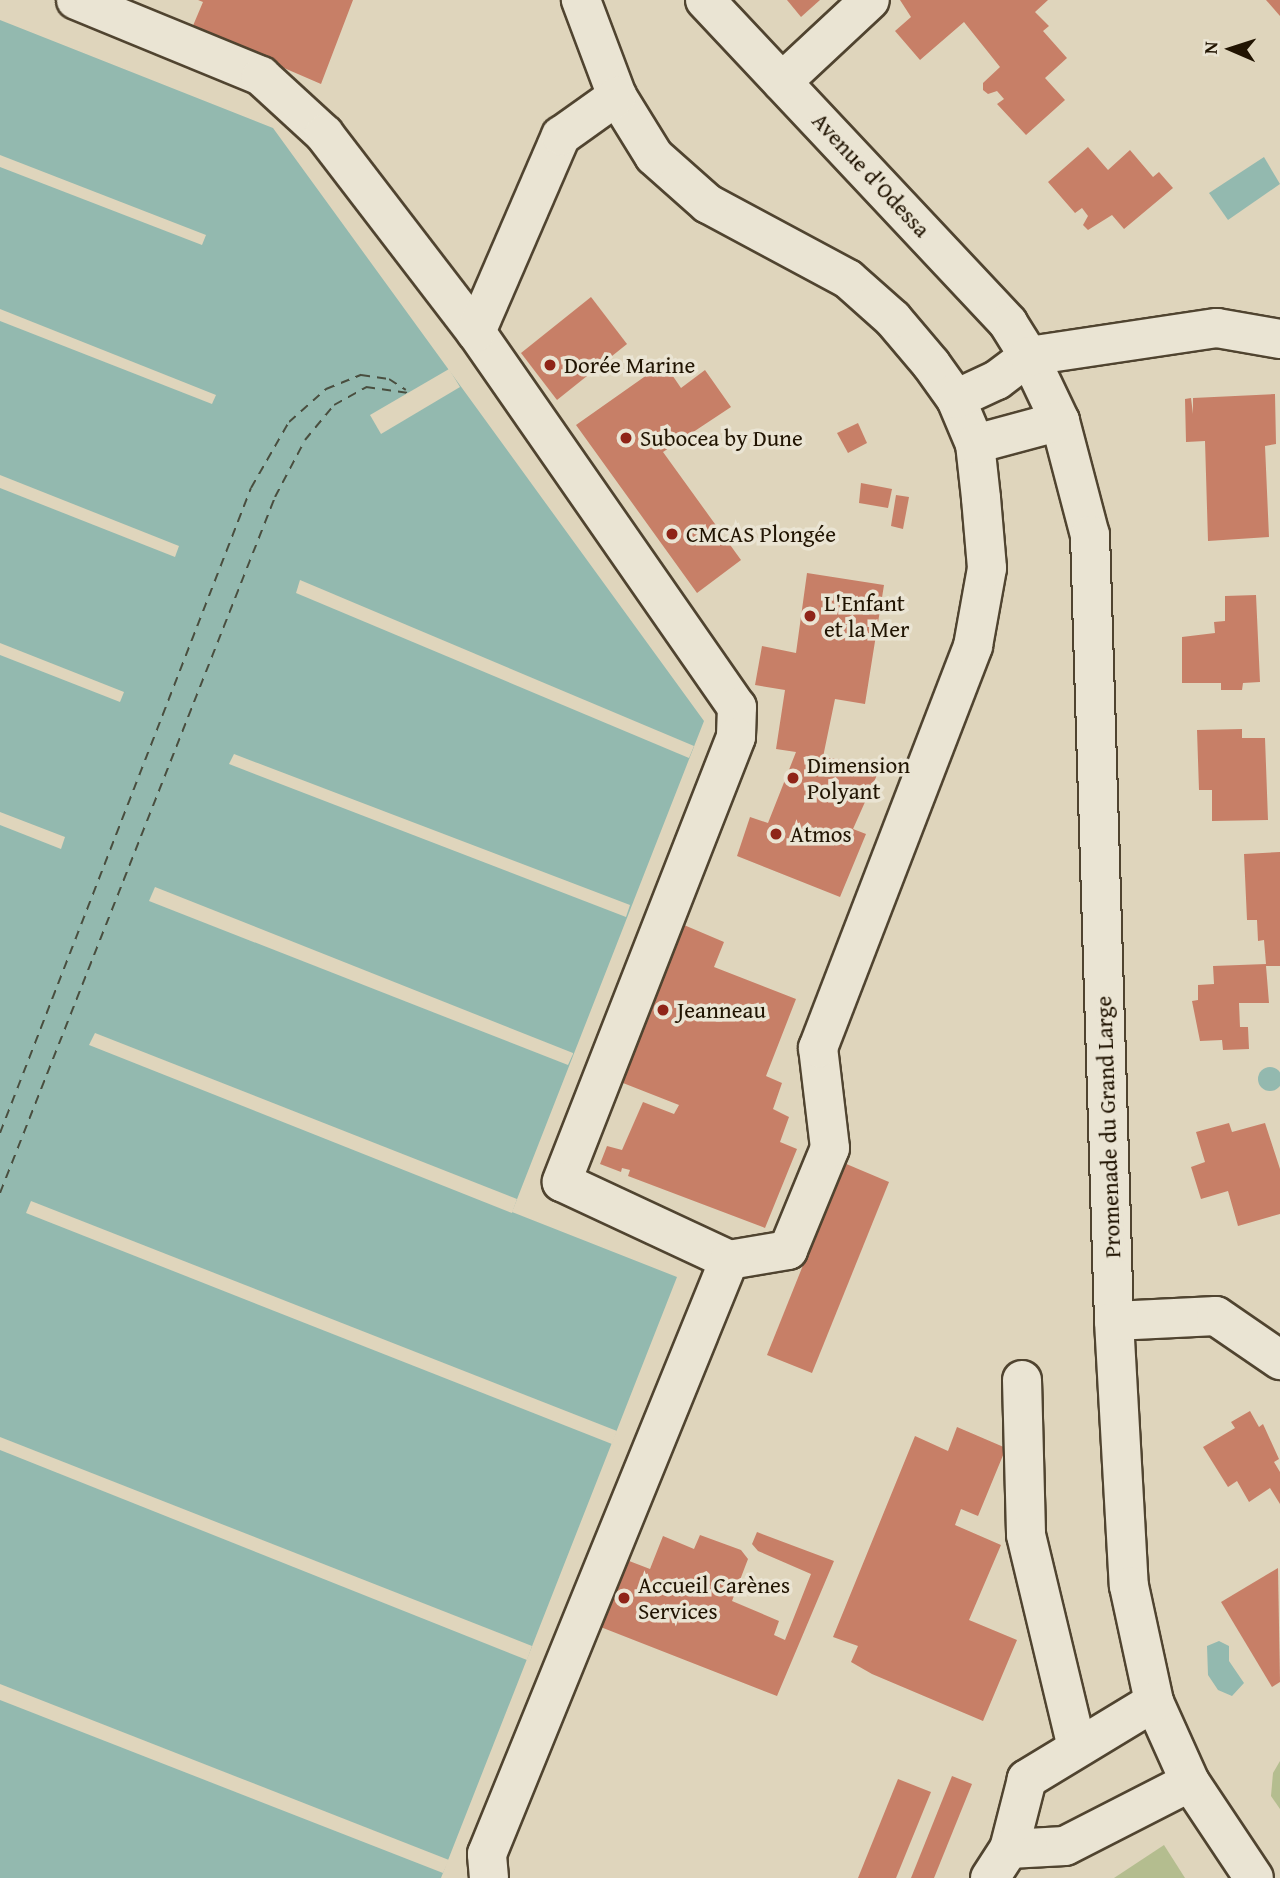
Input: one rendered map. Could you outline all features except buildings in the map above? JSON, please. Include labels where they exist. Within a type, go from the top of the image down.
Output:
[{"type":"street","points":[[76,0],[261,76],[324,134],[476,332],[737,707],[736,737],[562,1182],[730,1260],[788,1250],[830,1148],[818,1048],[973,646],[987,568],[975,444],[956,399],[893,319],[848,279],[709,205],[663,164],[617,96],[581,0]]},
{"type":"street","name":"Avenue d'Odessa","points":[[705,0],[971,282],[1008,323],[1030,356]]},
{"type":"street","points":[[782,82],[870,0]]},
{"type":"street","points":[[476,332],[561,136],[617,96]]},
{"type":"street","points":[[956,399],[997,380],[1030,356],[1217,328],[1280,339]]},
{"type":"street","name":"Promenade du Grand Large","points":[[1030,356],[1060,421],[1090,535],[1114,1321],[1124,1544],[1138,1641],[1154,1702],[1190,1782],[1254,1878]]},
{"type":"street","points":[[975,444],[1060,421]]},
{"type":"street","points":[[489,1878],[487,1854],[730,1260]]},
{"type":"street","points":[[1114,1321],[1216,1316],[1280,1360]]},
{"type":"street","points":[[1022,1380],[1026,1535],[1077,1747]]},
{"type":"street","points":[[999,1864],[1027,1779],[1154,1702]]},
{"type":"street","points":[[999,1864],[1065,1846],[1190,1782]]},
{"type":"green space","points":[[1280,1761],[1280,1809],[1271,1796],[1273,1773]]},
{"type":"green space","points":[[1164,1845],[1185,1878],[1114,1878]]},
{"type":"water","points":[[0,20],[273,128],[704,721],[512,1212],[677,1277],[441,1878],[0,1878]]},
{"type":"water","points":[[1264,157],[1280,184],[1228,220],[1209,193]]},
{"type":"water","points":[[1270,1067],[1278,1071],[1282,1079],[1278,1087],[1270,1091],[1262,1087],[1258,1079],[1262,1071]]},
{"type":"water","points":[[1219,1641],[1229,1646],[1229,1661],[1244,1683],[1232,1696],[1218,1690],[1208,1675],[1207,1646]]},
{"type":"pier","points":[[0,155],[206,235],[202,245],[0,167]]},
{"type":"pier","points":[[0,309],[216,395],[212,404],[0,321]]},
{"type":"pier","points":[[449,369],[460,387],[381,434],[370,415]]},
{"type":"pier","points":[[0,475],[179,546],[175,557],[0,488]]},
{"type":"pier","points":[[300,580],[694,746],[689,758],[296,593]]},
{"type":"pier","points":[[0,643],[124,692],[120,702],[0,655]]},
{"type":"pier","points":[[234,754],[630,905],[626,917],[229,764]]},
{"type":"pier","points":[[0,812],[65,837],[61,849],[0,825]]},
{"type":"pier","points":[[155,887],[573,1054],[568,1065],[149,901]]},
{"type":"pier","points":[[95,1033],[517,1199],[512,1213],[89,1045]]},
{"type":"pier","points":[[31,1201],[617,1431],[612,1444],[26,1213]]},
{"type":"pier","points":[[0,1437],[532,1646],[527,1660],[0,1450]]},
{"type":"pier","points":[[0,1684],[449,1860],[443,1873],[0,1700]]},
{"type":"ferry route","points":[[0,1133],[251,488],[289,422],[326,389],[361,375],[389,379],[406,390]]},
{"type":"ferry route","points":[[0,1193],[275,497],[305,440],[334,405],[366,387],[409,393]]},
{"type":"place","name":"Dorée Marine","points":[[550,365]]},
{"type":"place","name":"Subocea by Dune","points":[[626,438]]},
{"type":"place","name":"CMCAS Plongée","points":[[672,534]]},
{"type":"place","name":"L'Enfant et la Mer","points":[[810,616]]},
{"type":"place","name":"Dimension Polyant","points":[[793,778]]},
{"type":"place","name":"Atmos","points":[[776,834]]},
{"type":"place","name":"Jeanneau","points":[[663,1010]]},
{"type":"place","name":"Accueil Carènes Services","points":[[624,1598]]}]
